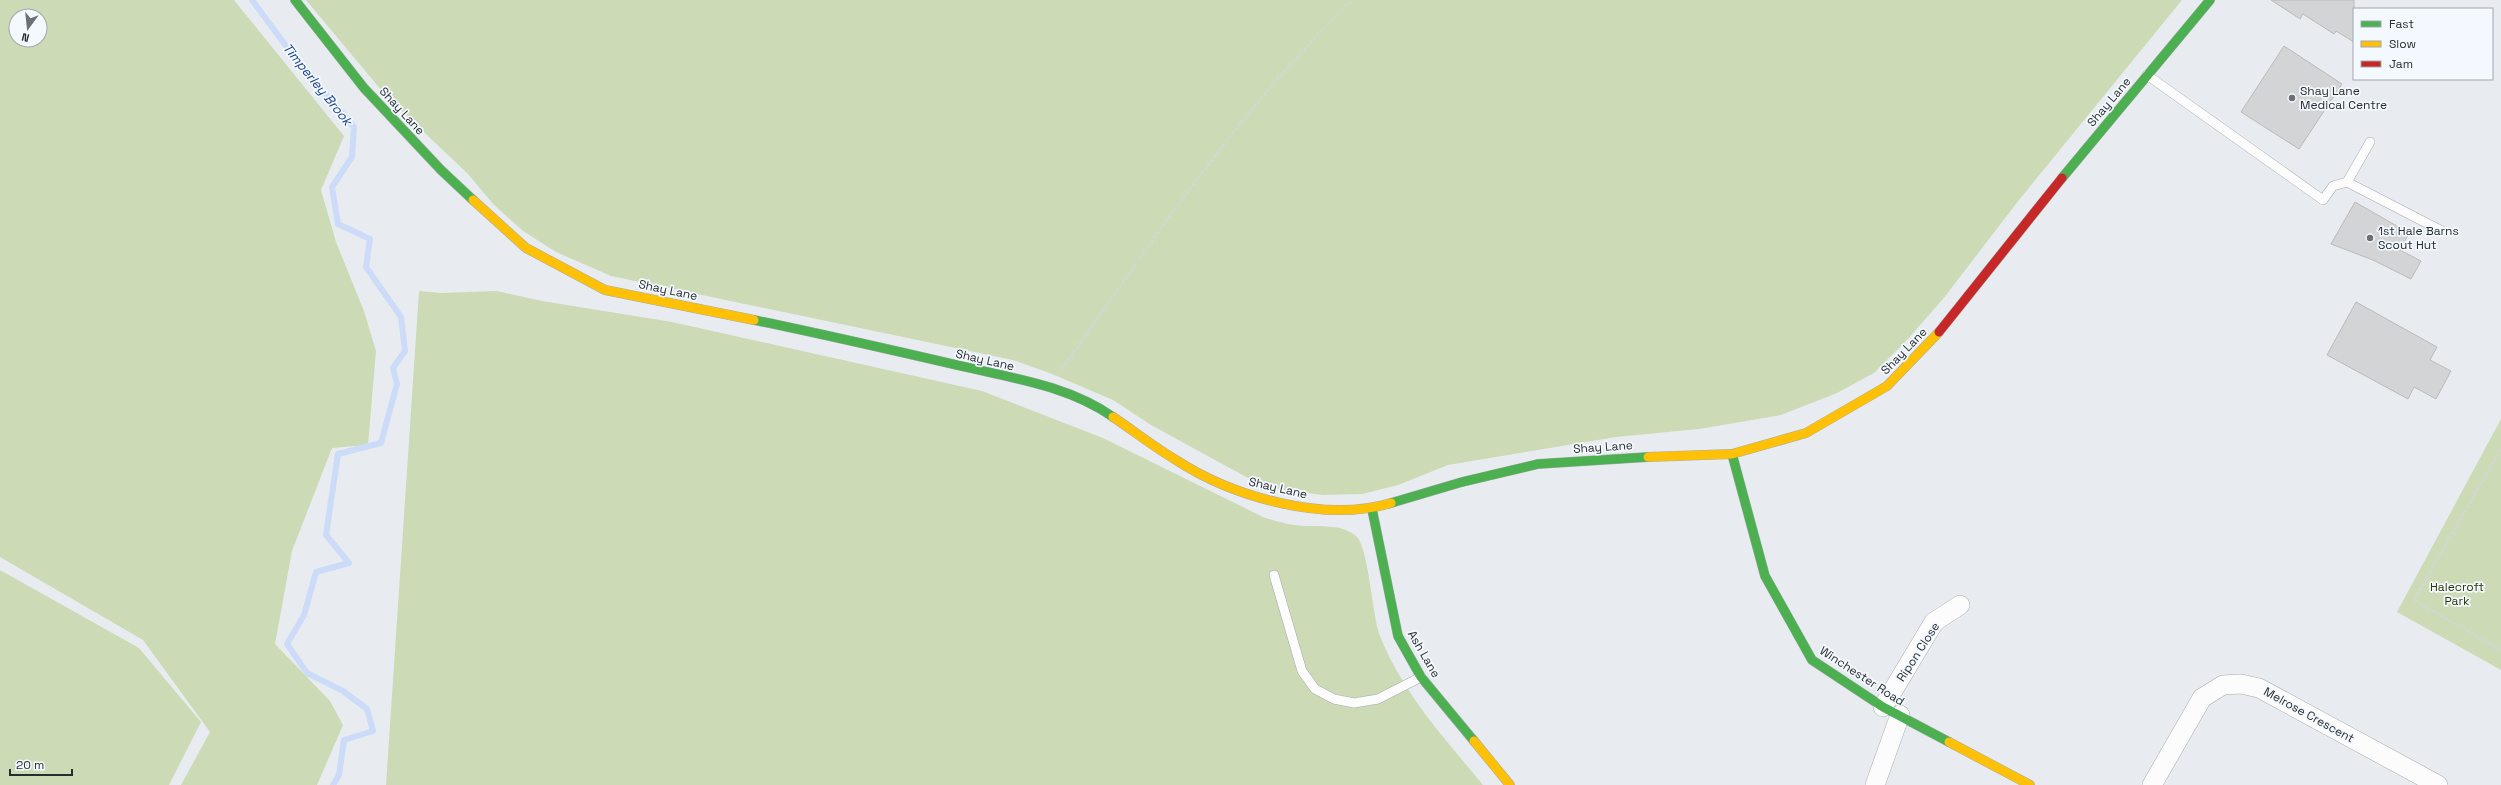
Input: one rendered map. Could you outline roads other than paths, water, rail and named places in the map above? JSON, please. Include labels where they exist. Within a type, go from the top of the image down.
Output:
[{"type":"street","name":"Shay Lane","points":[[295,0],[364,88],[441,170],[526,248],[605,290],[846,339],[1050,387],[1099,407],[1177,461],[1245,494],[1321,511],[1372,509],[1462,482],[1538,464],[1609,458],[1732,454],[1806,433],[1887,386],[1934,338],[2147,75],[2210,0]]},
{"type":"street","name":"Winchester Road","points":[[1732,454],[1765,576],[1812,660],[1883,707],[2030,785]]},
{"type":"street","name":"Ash Lane","points":[[1372,509],[1384,575],[1398,636],[1421,677],[1510,785]]},
{"type":"street","name":"Ripon Close","points":[[1883,707],[1934,622],[1960,604]]},
{"type":"street","name":"Melrose Crescent","points":[[2152,785],[2202,698],[2223,685],[2241,684],[2259,688],[2438,785]]},
{"type":"street","points":[[1875,785],[1900,715]]},
{"type":"lane","points":[[2147,75],[2323,200],[2332,186],[2347,182],[2442,231]]},
{"type":"lane","points":[[2347,182],[2370,142]]},
{"type":"lane","points":[[1274,575],[1302,671],[1315,689],[1334,699],[1354,703],[1378,699],[1421,677]]},
{"type":"waterway","name":"Timperley Brook","points":[[252,0],[295,58],[354,127],[352,157],[332,187],[338,224],[370,239],[366,267],[401,317],[405,351],[393,368],[397,384],[381,443],[338,454],[326,535],[349,563],[316,572],[304,615],[287,644],[307,673],[343,691],[367,709],[373,731],[344,740],[339,775],[333,785]]},
{"type":"place","name":"Shay Lane Medical Centre","points":[[2292,98]]},
{"type":"place","name":"1st Hale Barns Scout Hut","points":[[2370,238]]},
{"type":"park label","name":"Halecroft Park","points":[[2457,594]]}]
